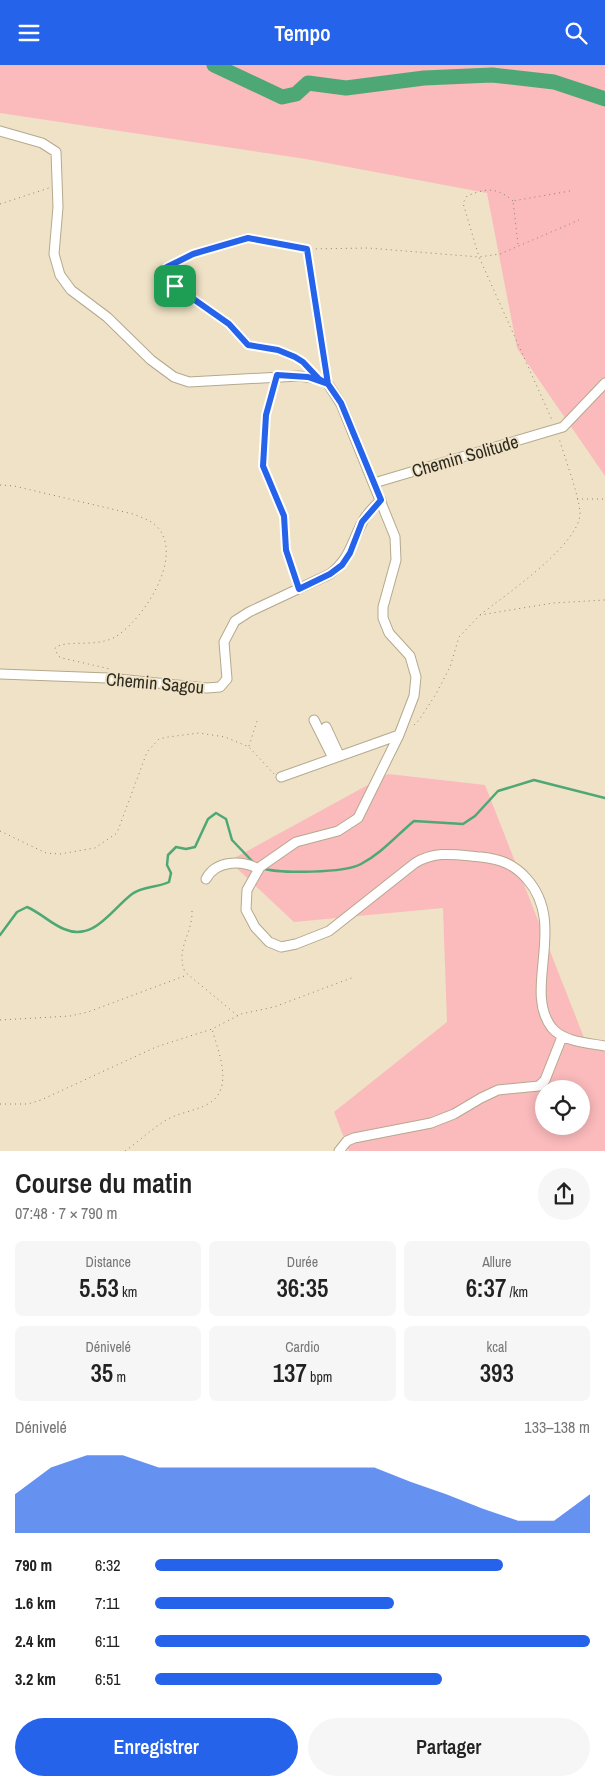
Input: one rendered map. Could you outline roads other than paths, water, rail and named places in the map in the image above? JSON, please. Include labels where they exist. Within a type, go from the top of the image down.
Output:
[{"type":"street","points":[[0,131],[42,143],[53,149],[57,156],[56,185],[58,207],[53,244],[60,275],[71,290],[107,317],[152,360],[174,377],[189,382],[277,375],[319,379],[328,384],[341,403],[381,500],[396,544],[396,560],[383,607],[383,618],[389,633],[410,656],[416,677],[414,695],[399,735],[365,808],[354,822],[338,831],[296,842],[259,869],[247,890],[246,910],[262,936],[269,942],[281,947],[296,944],[329,931],[426,856],[444,853],[488,857],[507,862],[520,870],[530,882],[545,912],[546,931],[542,990],[544,1009],[553,1029],[562,1037],[605,1046]]},
{"type":"street","name":"Chemin Solitude","points":[[374,483],[556,430],[568,423],[605,383]]},
{"type":"street","name":"Chemin Sagou","points":[[0,674],[108,678],[207,688],[220,687],[227,679],[224,642],[235,621],[249,612],[330,574],[342,565],[350,553],[362,522],[381,500]]},
{"type":"street","points":[[314,720],[336,757]]},
{"type":"street","points":[[326,727],[336,757]]},
{"type":"street","points":[[281,777],[399,735]]},
{"type":"street","points":[[206,879],[214,869],[229,864],[245,863],[259,869]]},
{"type":"street","points":[[338,1151],[347,1141],[354,1138],[443,1119],[491,1093],[539,1086],[545,1080],[562,1037]]},
{"type":"waterway","points":[[214,65],[282,97],[296,94],[308,83],[346,88],[424,78],[492,75],[554,82],[605,99]]},
{"type":"waterway","points":[[262,868],[312,872],[353,867],[376,855],[414,821],[463,824],[475,816],[498,791],[534,780],[605,798]]},
{"type":"waterway","points":[[0,935],[17,912],[27,907],[64,929],[75,932],[93,928],[132,894],[169,882],[171,873],[167,865],[168,855],[176,847],[186,849],[195,847],[208,819],[216,813],[226,819],[232,840],[253,862]]}]
